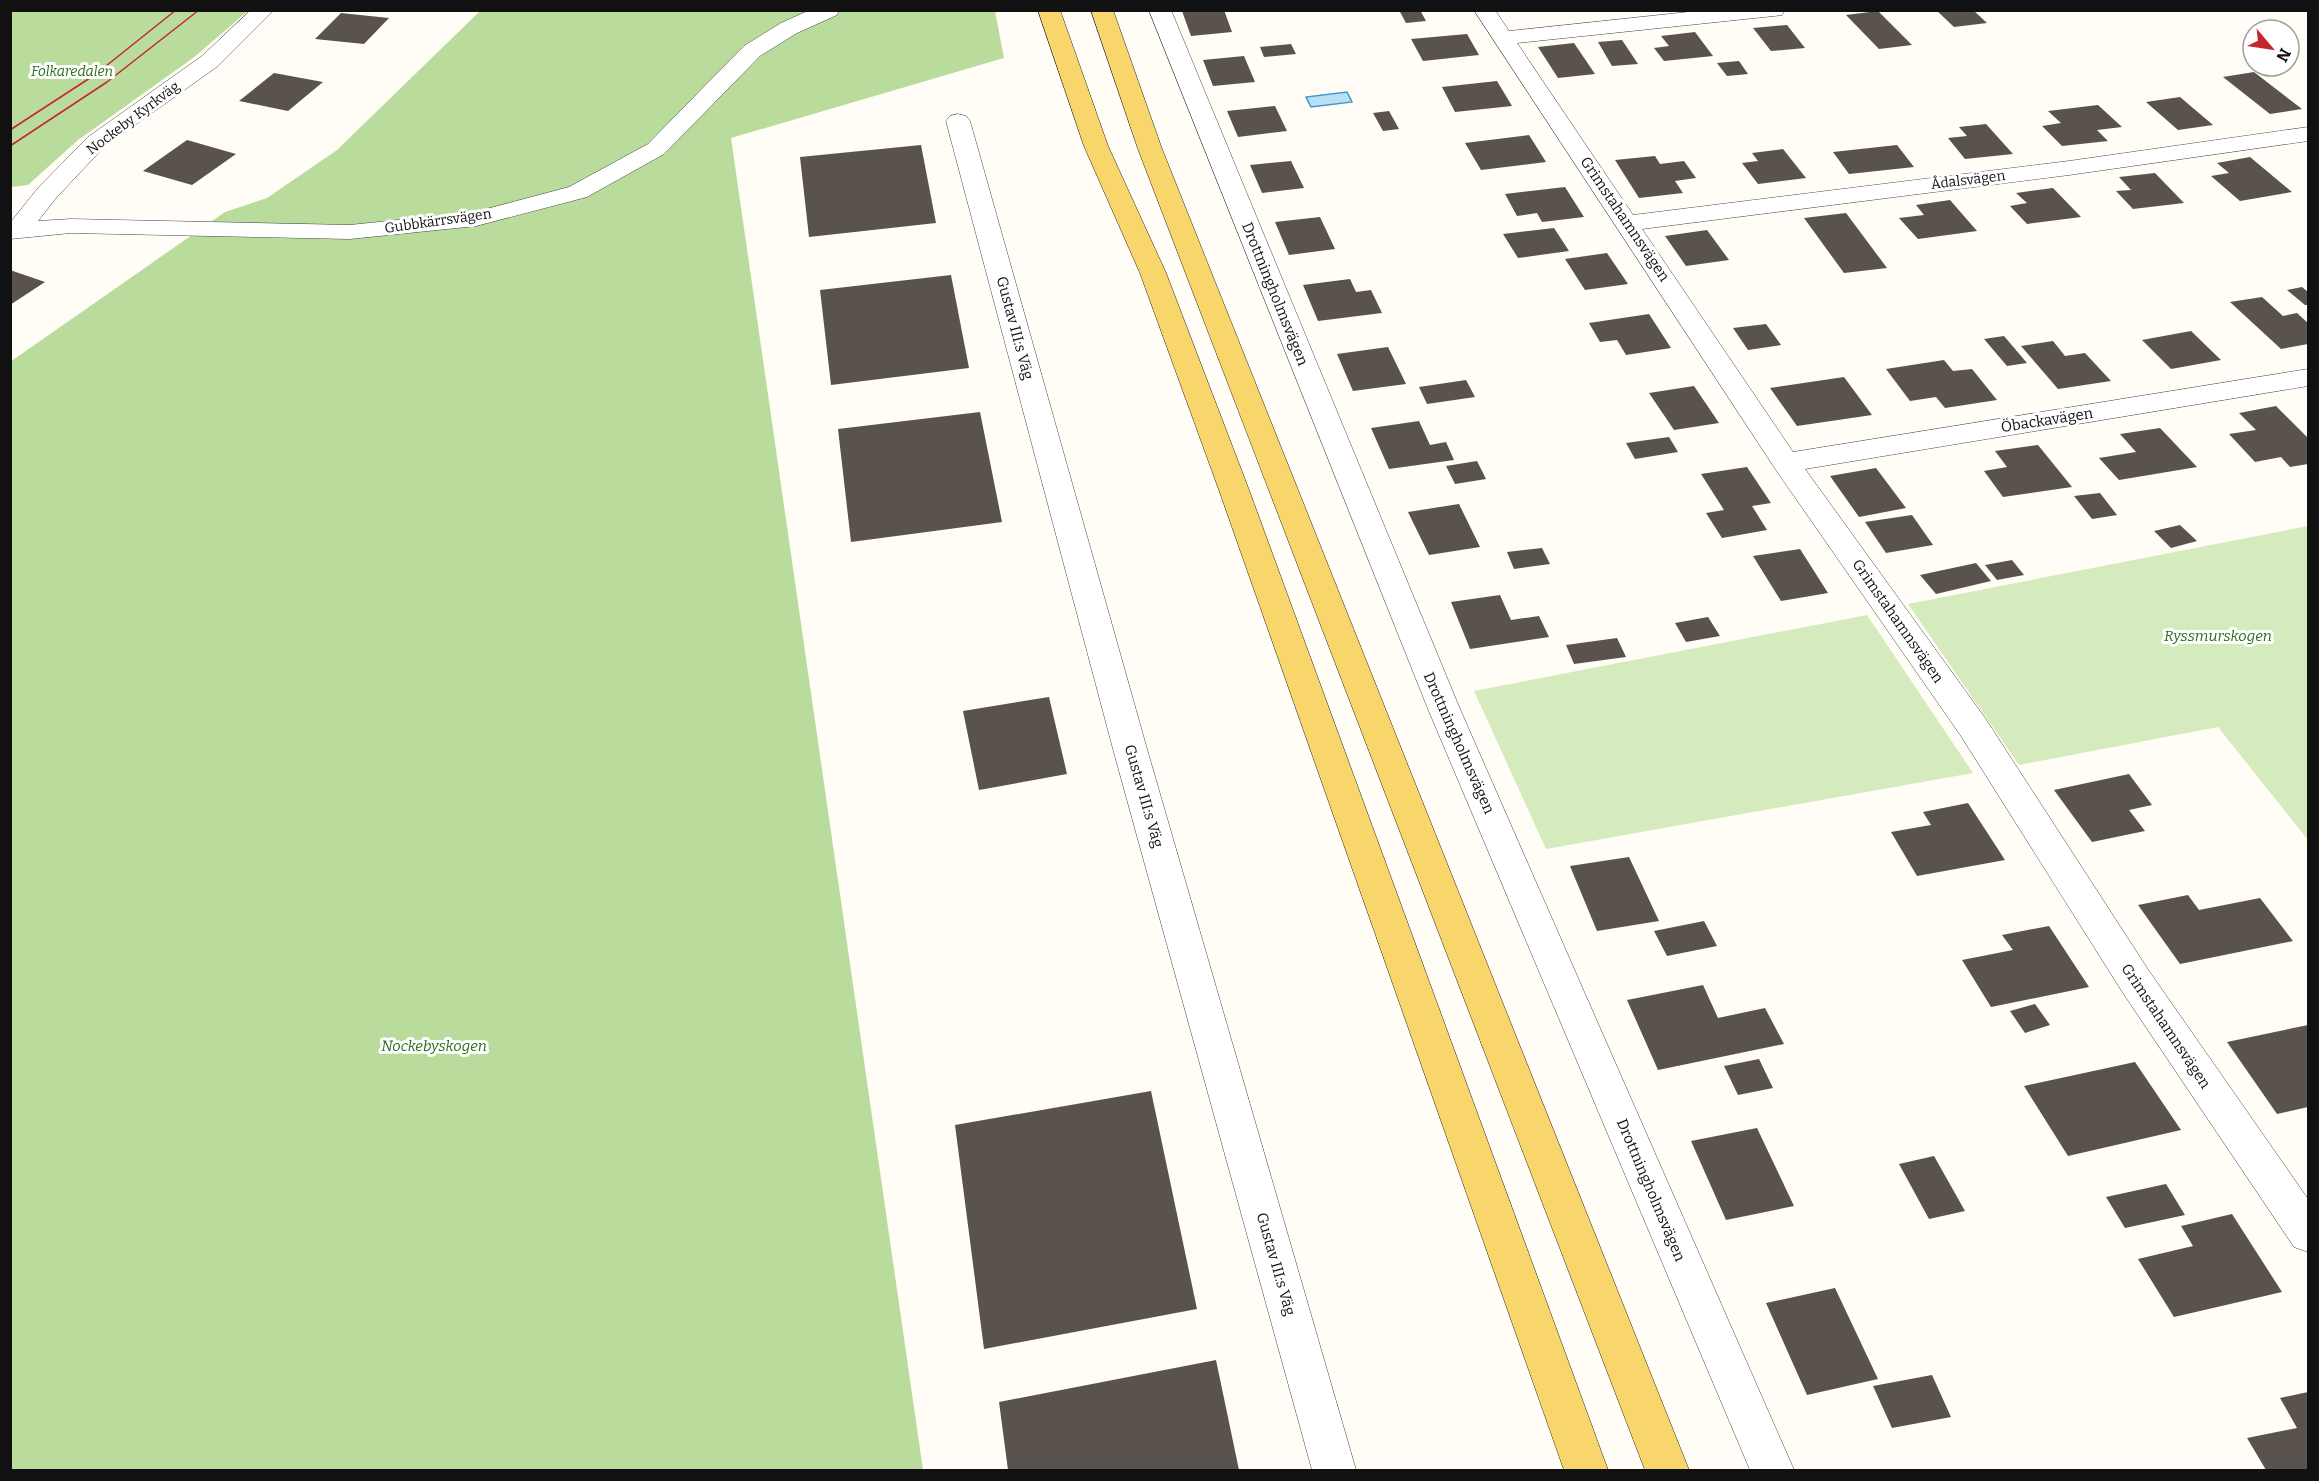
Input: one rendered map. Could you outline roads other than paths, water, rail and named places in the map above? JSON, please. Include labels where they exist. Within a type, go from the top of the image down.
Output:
[{"type":"main road","points":[[1049,10],[1096,146],[1153,273],[1234,490],[1586,1470]]},
{"type":"main road","points":[[1102,10],[1150,149],[1667,1470]]},
{"type":"street","name":"Nockeby Kyrkväg","points":[[14,231],[96,142],[210,61],[264,10]]},
{"type":"street","name":"Gubbkärrsvägen","points":[[14,231],[71,226],[350,232],[476,219],[578,192],[656,148],[752,51],[789,28],[829,10]]},
{"type":"street","name":"Drottningholmsvägen","points":[[1160,10],[1444,710],[1772,1470]]},
{"type":"street","name":"Grimstahamnsvägen","points":[[1484,10],[1786,462],[1973,727],[2136,982],[2308,1233]]},
{"type":"street","points":[[1505,39],[1774,10]]},
{"type":"street","name":"Gustav III:s Väg","points":[[958,121],[1133,760],[1334,1470]]},
{"type":"street","name":"Ådalsvägen","points":[[1628,223],[2069,168],[2308,134]]},
{"type":"street","name":"Öbackavägen","points":[[1786,462],[2308,377]]},
{"type":"water","points":[[1347,92],[1352,102],[1311,107],[1306,97]]},
{"type":"tram line","points":[[10,130],[96,74],[176,10]]},
{"type":"tram line","points":[[10,146],[107,82],[199,10]]},
{"type":"park label","name":"Folkaredalen","points":[[72,71]]},
{"type":"park label","name":"Ryssmurskogen","points":[[2218,636]]},
{"type":"park label","name":"Nockebyskogen","points":[[434,1046]]}]
